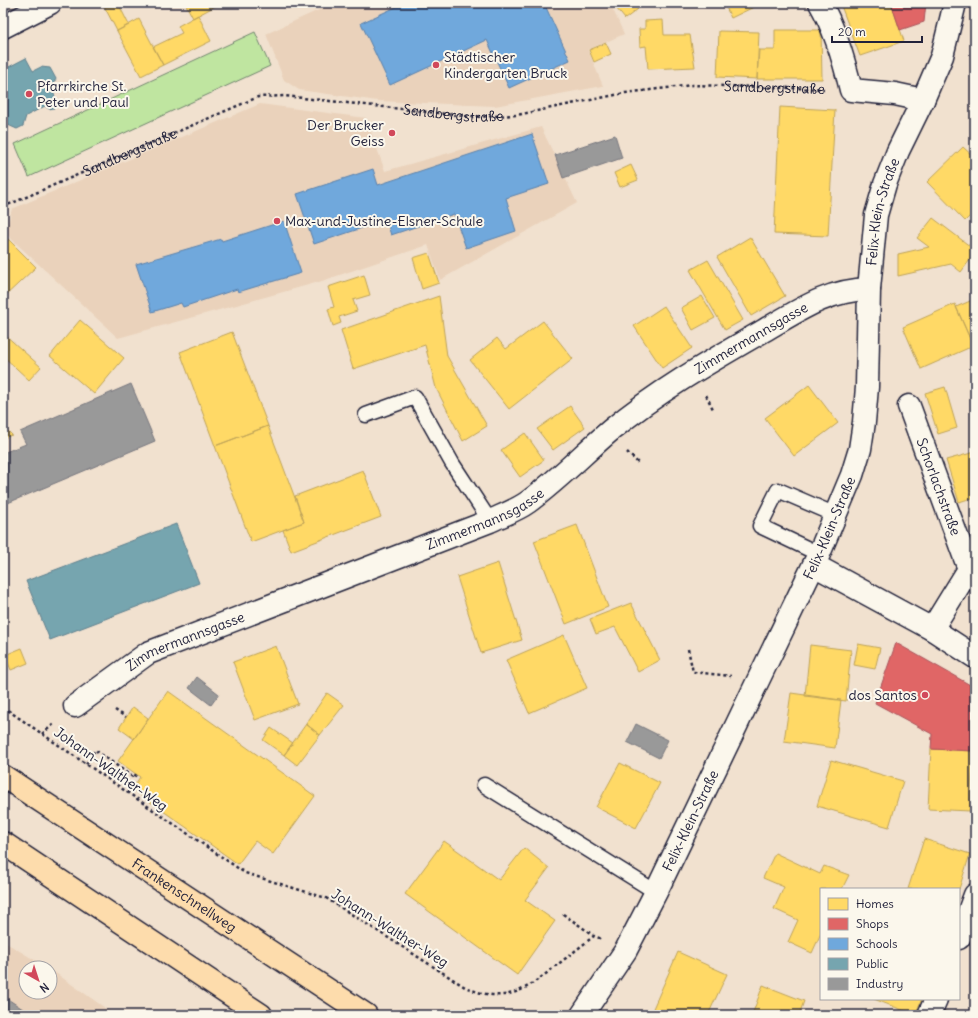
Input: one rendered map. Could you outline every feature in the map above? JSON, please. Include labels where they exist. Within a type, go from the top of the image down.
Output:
[{"type":"highway","name":"Frankenschnellweg","points":[[3,776],[366,1015]]},
{"type":"highway","points":[[3,843],[261,1015]]},
{"type":"street","points":[[3,28],[50,3]]},
{"type":"street","points":[[820,3],[826,14],[844,60],[851,90],[895,94],[923,100]]},
{"type":"street","name":"Felix-Klein-Straße","points":[[582,1015],[626,950],[656,892],[816,559],[836,515],[860,450],[867,387],[869,289],[876,215],[885,184],[898,151],[923,100],[942,56],[955,3]]},
{"type":"street","name":"Zimmermannsgasse","points":[[75,706],[148,653],[490,521],[527,503],[564,473],[611,431],[691,372],[816,300],[850,289],[869,289]]},
{"type":"street","name":"Schorlachstraße","points":[[908,406],[969,569],[932,629]]},
{"type":"street","points":[[816,559],[932,629],[975,657]]},
{"type":"street","points":[[960,935],[975,895]]},
{"type":"street","points":[[929,1015],[936,1000]]},
{"type":"lane","points":[[366,415],[415,397],[452,463],[490,521]]},
{"type":"lane","points":[[816,559],[760,526],[778,490],[836,515]]},
{"type":"lane","points":[[484,785],[656,892]]},
{"type":"path","name":"Sandbergstraße","points":[[3,207],[258,97],[285,96],[473,117],[517,115],[625,93],[692,85],[851,90]]},
{"type":"path","points":[[688,649],[693,672],[759,679]]},
{"type":"path","name":"Johann-Walther-Weg","points":[[3,707],[245,873],[326,898],[465,987],[481,994],[497,996],[515,993],[531,986],[594,936]]},
{"type":"path","points":[[86,764],[95,750],[134,778],[136,774]]},
{"type":"path","points":[[562,914],[594,936],[626,950]]},
{"type":"shaded area","name":"Städtischer Kindergarten Bruck","points":[[334,3],[610,3],[624,34],[588,50],[603,86],[495,106],[378,101],[299,90],[284,80],[266,34]]},
{"type":"shaded area","name":"Max-und-Justine-Elsner-Schule","points":[[260,104],[366,118],[385,171],[541,127],[577,203],[440,280],[428,245],[319,282],[118,338],[5,233],[12,209]]},
{"type":"shaded area","points":[[3,941],[35,960],[18,960],[18,1000],[58,1000],[58,975],[115,1015],[3,1015]]},
{"type":"green space","points":[[255,32],[270,66],[29,177],[15,144]]},
{"type":"building: Homes","points":[[118,3],[129,25],[117,31],[103,4]]},
{"type":"building: Homes","points":[[185,3],[221,3],[193,18]]},
{"type":"building: Homes","points":[[612,3],[633,3],[638,9],[625,19]]},
{"type":"building: Homes","points":[[634,3],[647,3],[638,8]]},
{"type":"building: Homes","points":[[731,3],[762,3],[731,18],[725,5]]},
{"type":"building: Homes","points":[[840,3],[865,3],[866,6],[875,3],[891,3],[904,41],[860,56]]},
{"type":"building: Homes","points":[[198,15],[211,41],[163,65],[153,47],[182,33],[178,26]]},
{"type":"building: Homes","points":[[139,19],[163,65],[141,76],[117,31]]},
{"type":"building: Homes","points":[[663,20],[664,35],[690,35],[695,67],[648,69],[646,46],[640,47],[639,29],[645,29],[645,21]]},
{"type":"building: Homes","points":[[775,30],[821,30],[822,79],[757,79],[759,50],[775,50]]},
{"type":"building: Homes","points":[[719,31],[759,32],[757,79],[717,77]]},
{"type":"building: Homes","points":[[606,43],[611,54],[594,62],[589,50]]},
{"type":"building: Homes","points":[[780,107],[835,110],[828,236],[774,234]]},
{"type":"building: Homes","points":[[963,147],[975,158],[975,211],[965,221],[927,182]]},
{"type":"building: Homes","points":[[631,165],[638,180],[620,187],[614,173]]},
{"type":"building: Homes","points":[[933,218],[975,250],[975,253],[961,272],[951,264],[898,276],[898,254],[929,247],[917,238]]},
{"type":"building: Homes","points":[[5,236],[36,267],[3,298],[3,238]]},
{"type":"building: Homes","points":[[750,237],[785,296],[751,316],[717,257]]},
{"type":"building: Homes","points":[[429,253],[439,283],[422,289],[413,258]]},
{"type":"building: Homes","points":[[708,260],[743,320],[725,330],[690,270]]},
{"type":"building: Homes","points":[[364,275],[370,295],[353,300],[357,311],[339,317],[341,323],[333,326],[328,309],[334,307],[328,287]]},
{"type":"building: Homes","points":[[439,296],[447,356],[487,426],[463,441],[436,388],[425,345],[353,369],[341,330]]},
{"type":"building: Homes","points":[[702,296],[715,318],[693,330],[681,308]]},
{"type":"building: Homes","points":[[975,299],[975,342],[972,343],[956,307]]},
{"type":"building: Homes","points":[[955,304],[973,346],[921,369],[903,327]]},
{"type":"building: Homes","points":[[664,306],[692,348],[662,368],[634,326]]},
{"type":"building: Homes","points":[[80,320],[124,358],[94,394],[50,356]]},
{"type":"building: Homes","points":[[543,321],[573,359],[509,409],[470,360],[497,338],[506,349]]},
{"type":"building: Homes","points":[[232,332],[268,426],[215,446],[180,352]]},
{"type":"building: Homes","points":[[3,333],[41,367],[29,380],[3,356]]},
{"type":"building: Homes","points":[[809,385],[838,423],[794,456],[765,418]]},
{"type":"building: Homes","points":[[945,387],[957,428],[938,434],[925,393]]},
{"type":"building: Homes","points":[[570,406],[585,427],[553,450],[537,429]]},
{"type":"building: Homes","points":[[3,426],[12,435],[3,438]]},
{"type":"building: Homes","points":[[268,426],[304,522],[251,542],[215,446]]},
{"type":"building: Homes","points":[[525,433],[544,460],[520,477],[501,450]]},
{"type":"building: Homes","points":[[975,452],[975,497],[959,502],[946,460]]},
{"type":"building: Homes","points":[[363,470],[381,517],[291,551],[283,530],[304,522],[295,496]]},
{"type":"building: Homes","points":[[577,525],[608,607],[566,624],[534,541]]},
{"type":"building: Homes","points":[[498,563],[522,640],[481,653],[457,577]]},
{"type":"building: Homes","points":[[631,603],[660,660],[638,672],[615,627],[596,634],[590,619]]},
{"type":"building: Homes","points":[[564,635],[587,688],[529,713],[506,660]]},
{"type":"building: Homes","points":[[858,644],[880,648],[875,669],[854,665]]},
{"type":"building: Homes","points":[[810,645],[851,650],[846,701],[805,696]]},
{"type":"building: Homes","points":[[276,646],[298,704],[255,720],[233,662]]},
{"type":"building: Homes","points":[[22,648],[28,663],[11,670],[5,655]]},
{"type":"building: Homes","points":[[168,691],[315,796],[273,854],[255,841],[238,864],[132,789],[140,777],[118,761]]},
{"type":"building: Homes","points":[[327,693],[344,705],[320,735],[306,724]]},
{"type":"building: Homes","points":[[791,693],[841,700],[835,748],[784,741]]},
{"type":"building: Homes","points":[[133,707],[148,718],[134,739],[119,728]]},
{"type":"building: Homes","points":[[306,724],[320,735],[297,765],[284,755]]},
{"type":"building: Homes","points":[[271,728],[293,743],[284,755],[263,740]]},
{"type":"building: Homes","points":[[931,749],[973,751],[970,811],[928,809]]},
{"type":"building: Homes","points":[[831,760],[903,781],[889,827],[817,806]]},
{"type":"building: Homes","points":[[620,763],[660,783],[636,828],[596,807]]},
{"type":"building: Homes","points":[[924,839],[970,854],[959,888],[908,888]]},
{"type":"building: Homes","points":[[444,841],[499,880],[524,848],[549,868],[525,900],[555,921],[517,975],[405,894]]},
{"type":"building: Homes","points":[[775,853],[820,874],[824,866],[849,875],[842,888],[820,888],[820,935],[812,953],[788,942],[798,920],[774,909],[784,887],[763,878]]},
{"type":"building: Homes","points":[[678,952],[727,974],[708,1015],[656,1015],[651,1013]]},
{"type":"building: Homes","points":[[763,985],[804,1001],[799,1015],[752,1015]]},
{"type":"building: Homes","points":[[877,1000],[922,1000],[915,1015]]},
{"type":"building: Homes","points":[[945,1011],[954,1015],[943,1015]]},
{"type":"building: Shops","points":[[891,3],[926,3],[924,22],[900,30]]},
{"type":"building: Shops","name":"dos Santos","points":[[896,643],[972,686],[973,751],[931,749],[932,734],[875,703]]},
{"type":"building: Schools","points":[[405,3],[544,3],[570,60],[509,88],[487,40],[390,85],[361,23]]},
{"type":"building: Schools","points":[[532,134],[549,184],[506,198],[516,231],[466,248],[454,214],[391,235],[386,220],[314,244],[297,194],[373,169],[378,185]]},
{"type":"building: Schools","points":[[284,221],[301,273],[238,292],[237,289],[183,307],[181,303],[152,312],[136,264],[221,239],[222,241]]},
{"type":"building: Public","name":"Pfarrkirche St. Peter und Paul","points":[[26,58],[33,71],[41,67],[50,68],[56,79],[51,87],[58,104],[54,108],[49,109],[45,106],[26,116],[23,126],[17,129],[8,125],[3,128],[3,70]]},
{"type":"building: Public","points":[[176,524],[199,583],[50,640],[26,581]]},
{"type":"building: Industry","points":[[615,135],[622,158],[563,178],[555,155]]},
{"type":"building: Industry","points":[[131,384],[155,441],[3,505],[3,453],[26,444],[20,432]]},
{"type":"building: Industry","points":[[197,677],[219,694],[211,705],[189,688]]},
{"type":"building: Industry","points":[[636,724],[668,740],[659,758],[627,742]]},
{"type":"building: Industry","points":[[3,996],[32,1015],[3,1015]]},
{"type":"place","name":"Städtischer Kindergarten Bruck","points":[[436,65]]},
{"type":"place","name":"Pfarrkirche St. Peter und Paul","points":[[29,94]]},
{"type":"place","name":"Der Brucker Geiss","points":[[392,133]]},
{"type":"place","name":"Max-und-Justine-Elsner-Schule","points":[[277,221]]},
{"type":"place","name":"dos Santos","points":[[925,695]]}]
